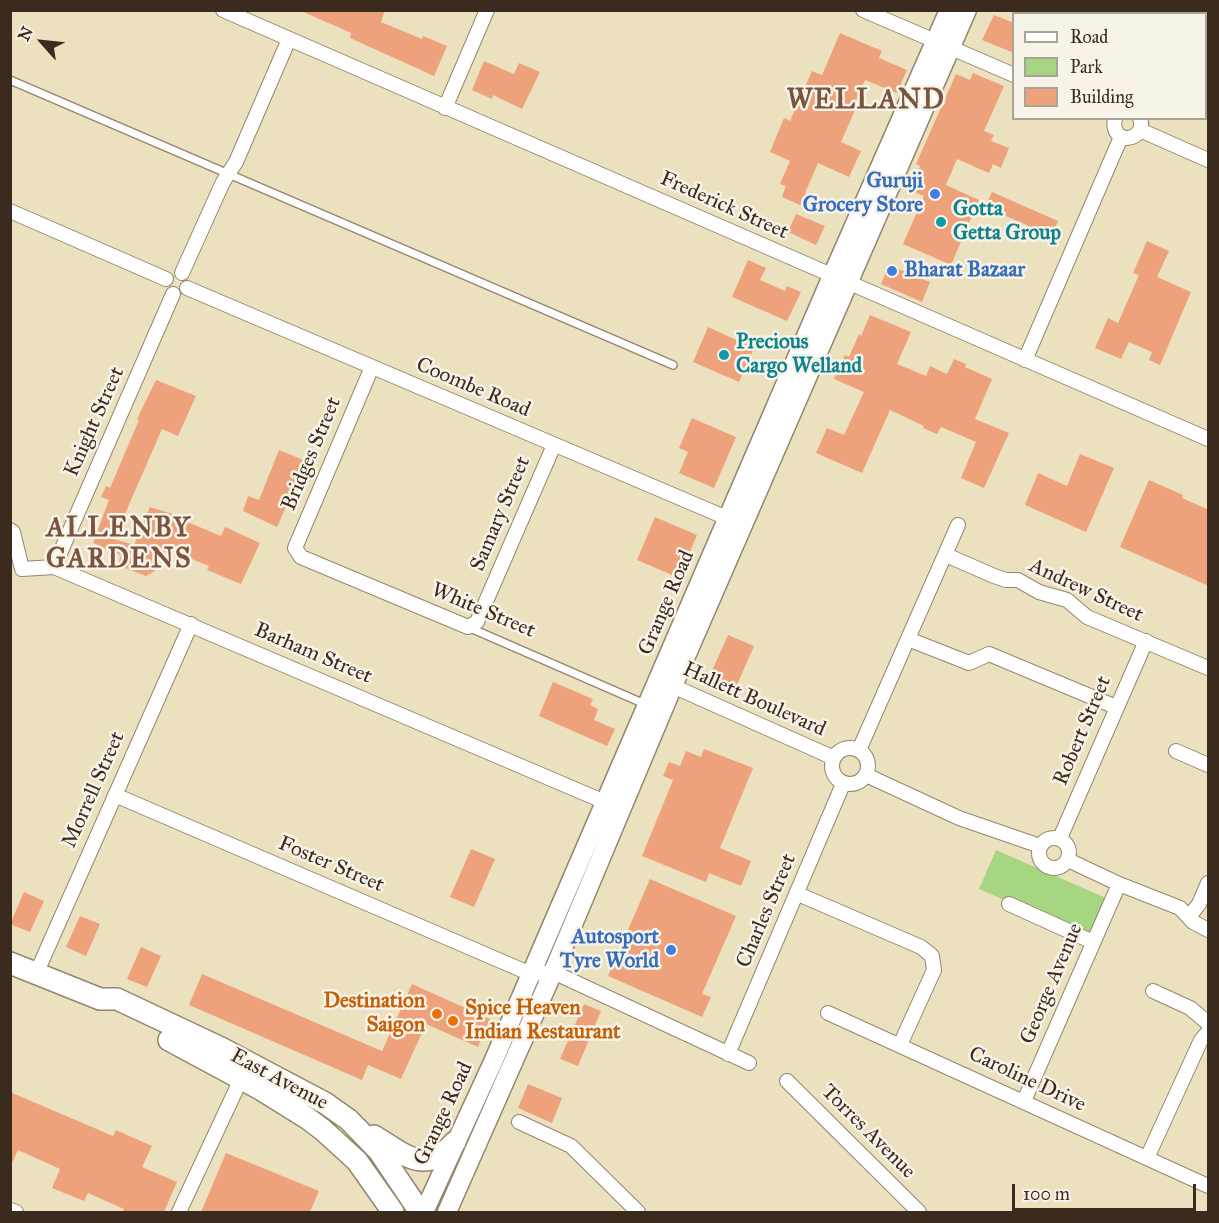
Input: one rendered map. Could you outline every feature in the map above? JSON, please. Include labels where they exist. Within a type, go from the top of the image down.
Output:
[{"type":"main road","name":"Grange Road","points":[[943,45],[949,10]]},
{"type":"main road","name":"Grange Road","points":[[447,1212],[622,810],[666,683],[735,522],[943,45],[967,10]]},
{"type":"main road","name":"Grange Road","points":[[422,1212],[531,974],[647,705],[666,683]]},
{"type":"main road","name":"East Avenue","points":[[10,963],[100,999],[117,999],[221,1048],[325,1103],[353,1124],[380,1151],[422,1212]]},
{"type":"main road","name":"East Avenue","points":[[100,999],[112,1012],[183,1046],[308,1118],[342,1146],[368,1175],[393,1212]]},
{"type":"main road","points":[[353,1124],[414,1160],[432,1160],[455,1142]]},
{"type":"street","name":"Frederick Street","points":[[223,10],[1209,439]]},
{"type":"street","points":[[445,108],[487,10]]},
{"type":"street","points":[[864,10],[1012,74]]},
{"type":"street","points":[[182,273],[228,174],[236,162],[289,39]]},
{"type":"street","points":[[1114,120],[1115,132],[1121,137],[1128,139],[1135,136],[1140,124],[1209,160]]},
{"type":"street","points":[[1025,360],[1121,137]]},
{"type":"street","points":[[10,211],[166,279]]},
{"type":"street","points":[[172,273],[182,273],[188,280],[187,288],[182,294],[173,294],[166,287],[166,279],[172,273]]},
{"type":"street","name":"Coombe Road","points":[[187,288],[735,522]]},
{"type":"street","name":"Knight Street","points":[[54,567],[173,294]]},
{"type":"street","name":"Bridges Street","points":[[301,557],[295,548],[372,367]]},
{"type":"street","name":"Samary Street","points":[[468,627],[477,622],[554,445]]},
{"type":"street","points":[[860,750],[958,525]]},
{"type":"street","name":"Barham Street","points":[[10,530],[13,532],[16,570],[54,567],[622,810]]},
{"type":"street","name":"Andrew Street","points":[[946,555],[994,576],[1006,580],[1018,580],[1039,592],[1058,596],[1067,600],[1087,617],[1209,668]]},
{"type":"street","name":"White Street","points":[[301,557],[468,627]]},
{"type":"street","name":"Morrell Street","points":[[36,974],[190,624]]},
{"type":"street","points":[[908,639],[969,663],[989,654],[1116,707]]},
{"type":"street","name":"Robert Street","points":[[1060,838],[1146,641]]},
{"type":"street","name":"Hallett Boulevard","points":[[666,683],[834,758]]},
{"type":"street","points":[[844,749],[860,750],[868,761],[866,776],[857,784],[843,784],[833,773],[831,766],[834,758],[844,749]]},
{"type":"street","points":[[1176,751],[1209,765]]},
{"type":"street","points":[[866,776],[959,818],[1040,846]]},
{"type":"street","name":"Charles Street","points":[[728,1054],[843,784]]},
{"type":"street","name":"Foster Street","points":[[115,795],[531,974]]},
{"type":"street","points":[[1053,837],[1060,838],[1069,848],[1068,860],[1062,866],[1055,868],[1047,866],[1041,861],[1040,846],[1045,840],[1053,837]]},
{"type":"street","points":[[1068,860],[1119,884],[1183,909],[1198,926],[1209,930]]},
{"type":"street","points":[[1189,917],[1199,904],[1209,883]]},
{"type":"street","name":"George Avenue","points":[[1024,1101],[1119,884]]},
{"type":"street","points":[[798,894],[921,947],[932,956],[934,970],[900,1045]]},
{"type":"street","points":[[1009,904],[1093,942]]},
{"type":"street","points":[[531,974],[553,972],[749,1063]]},
{"type":"street","points":[[1153,991],[1190,1008],[1209,1023]]},
{"type":"street","name":"Caroline Drive","points":[[828,1013],[1209,1186]]},
{"type":"street","points":[[1147,1158],[1201,1040],[1209,1032]]},
{"type":"street","points":[[180,1212],[241,1079]]},
{"type":"street","name":"Torres Avenue","points":[[788,1081],[920,1212]]},
{"type":"street","points":[[519,1122],[571,1146],[638,1212]]},
{"type":"street","points":[[10,1210],[16,1212]]},
{"type":"lane","points":[[10,80],[673,365]]},
{"type":"lane","name":"White Street","points":[[468,627],[647,705]]},
{"type":"green space","points":[[996,850],[1106,898],[1089,937],[979,889]]},
{"type":"building","points":[[299,10],[385,10],[381,22],[422,39],[423,36],[447,46],[434,76],[350,38],[351,33]]},
{"type":"building","points":[[994,15],[1012,22],[1012,52],[982,40]]},
{"type":"building","points":[[840,33],[882,51],[879,58],[907,70],[897,93],[865,80],[841,142],[861,151],[849,177],[818,163],[805,193],[812,196],[807,208],[782,197],[786,186],[780,184],[790,161],[770,152],[784,118],[790,121],[812,71],[822,75]]},
{"type":"building","points":[[484,61],[514,74],[519,63],[540,72],[522,109],[493,95],[492,99],[472,90]]},
{"type":"building","points":[[973,73],[1004,86],[984,131],[994,135],[991,141],[1009,148],[1001,168],[993,164],[989,173],[957,159],[946,185],[979,200],[951,265],[903,244],[924,196],[914,192],[912,188],[920,166],[916,164],[956,74],[970,80]]},
{"type":"building","points":[[992,192],[1058,221],[1052,236],[985,207]]},
{"type":"building","points":[[796,214],[825,226],[816,245],[788,232]]},
{"type":"building","points":[[1147,241],[1169,251],[1157,277],[1191,292],[1160,365],[1149,360],[1152,352],[1129,342],[1121,359],[1095,348],[1108,318],[1118,323],[1139,275],[1133,273]]},
{"type":"building","points":[[748,260],[766,268],[760,280],[785,291],[787,286],[801,292],[787,321],[732,297]]},
{"type":"building","points":[[889,265],[930,282],[922,302],[881,284]]},
{"type":"building","points":[[870,315],[911,332],[897,364],[926,376],[930,366],[947,374],[954,359],[966,364],[965,367],[992,379],[975,419],[1009,433],[984,488],[961,478],[976,442],[941,427],[937,434],[890,410],[862,473],[816,453],[827,428],[844,435],[864,392],[834,379],[845,355],[849,357],[859,334],[861,336]]},
{"type":"building","name":"Precious Cargo Welland","points":[[708,327],[754,348],[739,382],[693,362]]},
{"type":"building","points":[[156,380],[196,396],[178,436],[162,429],[114,539],[134,545],[150,507],[179,516],[178,518],[221,536],[225,527],[260,543],[241,584],[207,570],[209,566],[167,549],[155,571],[146,576],[118,565],[121,555],[93,543],[109,500],[101,497],[106,486],[110,488],[139,420],[137,419]]},
{"type":"building","points":[[692,418],[736,437],[714,488],[679,473],[688,452],[679,448]]},
{"type":"building","points":[[279,450],[306,461],[277,527],[243,511],[248,496],[259,500]]},
{"type":"building","points":[[1080,454],[1114,468],[1086,532],[1025,505],[1038,473],[1067,486]]},
{"type":"building","points":[[1149,480],[1209,510],[1209,586],[1120,547]]},
{"type":"building","points":[[655,517],[697,535],[679,578],[637,560]]},
{"type":"building","points":[[728,635],[754,646],[733,694],[707,682]]},
{"type":"building","points":[[553,682],[593,699],[590,705],[598,709],[594,720],[615,729],[607,746],[539,716]]},
{"type":"building","points":[[704,749],[753,768],[720,848],[751,861],[741,886],[709,873],[706,882],[642,856],[673,780],[663,776],[669,762],[680,766],[686,751],[701,757]]},
{"type":"building","points":[[471,849],[495,859],[474,907],[450,897]]},
{"type":"building","points":[[650,879],[736,916],[702,994],[711,997],[702,1017],[608,976]]},
{"type":"building","points":[[24,892],[44,901],[30,932],[10,924]]},
{"type":"building","points":[[80,916],[100,924],[86,956],[66,947]]},
{"type":"building","points":[[141,947],[161,956],[147,987],[127,979]]},
{"type":"building","points":[[202,974],[382,1051],[412,984],[490,1019],[478,1047],[426,1024],[401,1079],[368,1065],[362,1080],[189,1005]]},
{"type":"building","points":[[584,1004],[601,1011],[578,1066],[560,1059]]},
{"type":"building","points":[[528,1084],[562,1098],[552,1123],[518,1108]]},
{"type":"building","points":[[10,1092],[113,1136],[116,1130],[152,1146],[142,1167],[177,1182],[164,1212],[123,1212],[124,1209],[88,1193],[84,1201],[52,1188],[60,1169],[18,1150],[10,1167]]},
{"type":"building","points":[[226,1153],[319,1191],[310,1212],[201,1212]]},
{"type":"place","name":"Guruji Grocery Store","points":[[935,194]]},
{"type":"place","name":"Gotta Getta Group","points":[[941,222]]},
{"type":"place","name":"Bharat Bazaar","points":[[892,271]]},
{"type":"place","name":"Precious Cargo Welland","points":[[724,355]]},
{"type":"place","name":"Autosport Tyre World","points":[[671,950]]},
{"type":"place","name":"Destination Saigon","points":[[437,1014]]},
{"type":"place","name":"Spice Heaven Indian Restaurant","points":[[453,1021]]},
{"type":"district","name":"WELLAND","points":[[866,101]]},
{"type":"district","name":"ALLENBY GARDENS","points":[[119,544]]}]
